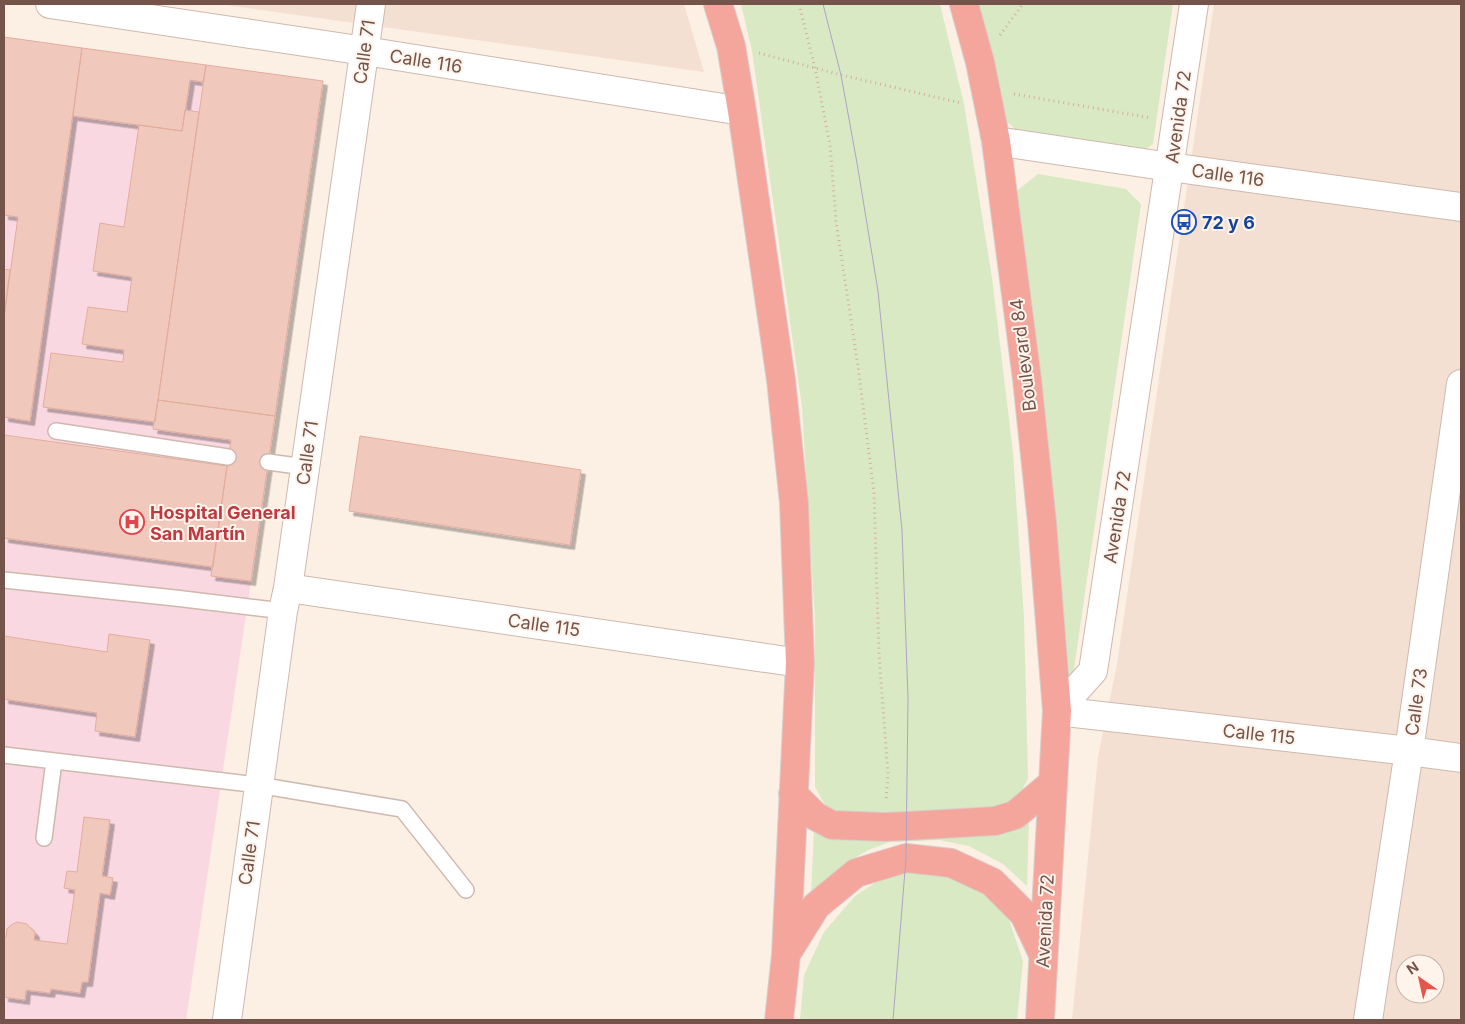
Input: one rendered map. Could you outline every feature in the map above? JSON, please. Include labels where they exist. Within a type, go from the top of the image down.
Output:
[{"type":"highway","points":[[718,4],[731,46],[742,111],[781,380],[794,503],[800,663],[786,954],[779,1020]]},
{"type":"highway","name":"Boulevard 84","points":[[964,4],[988,98],[996,140],[1027,379],[1042,522],[1057,711]]},
{"type":"highway","name":"Avenida 72","points":[[1040,1020],[1057,711]]},
{"type":"highway","points":[[794,794],[815,816],[832,825],[885,827],[995,821],[1014,815],[1053,783]]},
{"type":"highway","points":[[786,954],[816,906],[856,873],[906,858],[951,863],[992,882],[1024,914],[1043,955]]},
{"type":"street","name":"Calle 116","points":[[50,4],[365,51],[742,111]]},
{"type":"street","name":"Calle 71","points":[[227,1020],[258,785],[371,4]]},
{"type":"street","name":"Avenida 72","points":[[1057,711],[1094,671],[1194,4]]},
{"type":"street","name":"Calle 116","points":[[996,140],[1170,167],[1461,206]]},
{"type":"street","name":"Calle 73","points":[[1368,1020],[1409,751],[1461,384]]},
{"type":"street","name":"Calle 115","points":[[285,600],[800,663]]},
{"type":"street","name":"Calle 115","points":[[1057,711],[1461,758]]},
{"type":"lane","points":[[56,431],[228,457]]},
{"type":"lane","points":[[268,462],[305,467]]},
{"type":"lane","points":[[4,580],[175,598],[285,600]]},
{"type":"lane","points":[[4,755],[258,785],[402,809],[466,890]]},
{"type":"lane","points":[[44,838],[54,761]]},
{"type":"path","points":[[799,4],[815,68],[830,145],[836,222],[858,366],[874,493],[879,654],[888,774],[885,827]]},
{"type":"path","points":[[731,46],[964,104],[1010,94],[1177,122]]},
{"type":"shaded area","points":[[219,4],[684,4],[704,72]]},
{"type":"shaded area","points":[[1214,4],[1461,4],[1461,1020],[1072,1020],[1098,757],[1117,664]]},
{"type":"shaded area","name":"Hospital General San Martín","points":[[4,37],[323,81],[186,1020],[4,1020]]},
{"type":"green space","points":[[741,4],[940,4],[964,104],[992,278],[1013,453],[1024,618],[1028,779],[1018,797],[1000,809],[839,814],[825,805],[815,787],[815,620],[802,407],[752,51]]},
{"type":"green space","points":[[976,4],[1173,4],[1153,144],[1139,154],[1022,135],[1006,121]]},
{"type":"green space","points":[[1038,174],[1126,189],[1141,204],[1072,683],[1064,664],[1014,193]]},
{"type":"green space","points":[[1029,817],[1027,886],[1003,864],[969,846],[939,840],[890,842],[868,850],[843,865],[811,897],[814,829]]},
{"type":"green space","points":[[916,872],[945,875],[981,888],[1009,920],[1023,961],[1017,1020],[800,1020],[804,975],[824,932],[855,896],[888,874]]},
{"type":"building","points":[[4,37],[82,48],[30,421],[4,417],[4,317],[18,217],[4,215]]},
{"type":"building","points":[[82,48],[206,65],[203,82],[190,80],[182,131],[73,116]]},
{"type":"building","points":[[206,65],[323,81],[275,416],[158,400]]},
{"type":"building","points":[[185,110],[199,112],[155,422],[43,407],[51,353],[123,362],[124,350],[82,344],[88,307],[127,312],[132,277],[93,271],[100,223],[124,227],[139,125],[182,131]]},
{"type":"building","points":[[4,269],[10,270],[4,317]]},
{"type":"building","points":[[158,400],[275,416],[251,581],[211,576],[231,440],[153,429]]},
{"type":"building","points":[[4,435],[227,466],[213,567],[4,538]]},
{"type":"building","points":[[360,436],[581,470],[570,545],[349,511]]},
{"type":"building","points":[[109,634],[150,640],[135,737],[95,731],[97,713],[4,699],[4,636],[107,652]]},
{"type":"building","points":[[84,817],[110,820],[102,876],[113,878],[110,895],[100,893],[88,982],[82,982],[80,993],[51,989],[50,993],[26,990],[25,1000],[4,997],[4,937],[6,937],[7,929],[11,925],[17,922],[27,924],[35,933],[34,940],[67,944],[75,890],[64,888],[67,871],[77,872]]},
{"type":"tram line","points":[[823,4],[841,75],[878,291],[902,530],[908,698],[906,858],[893,1020]]},
{"type":"place","name":"72 y 6","points":[[1184,222]]},
{"type":"place","name":"Hospital General San Martín","points":[[132,522]]}]
